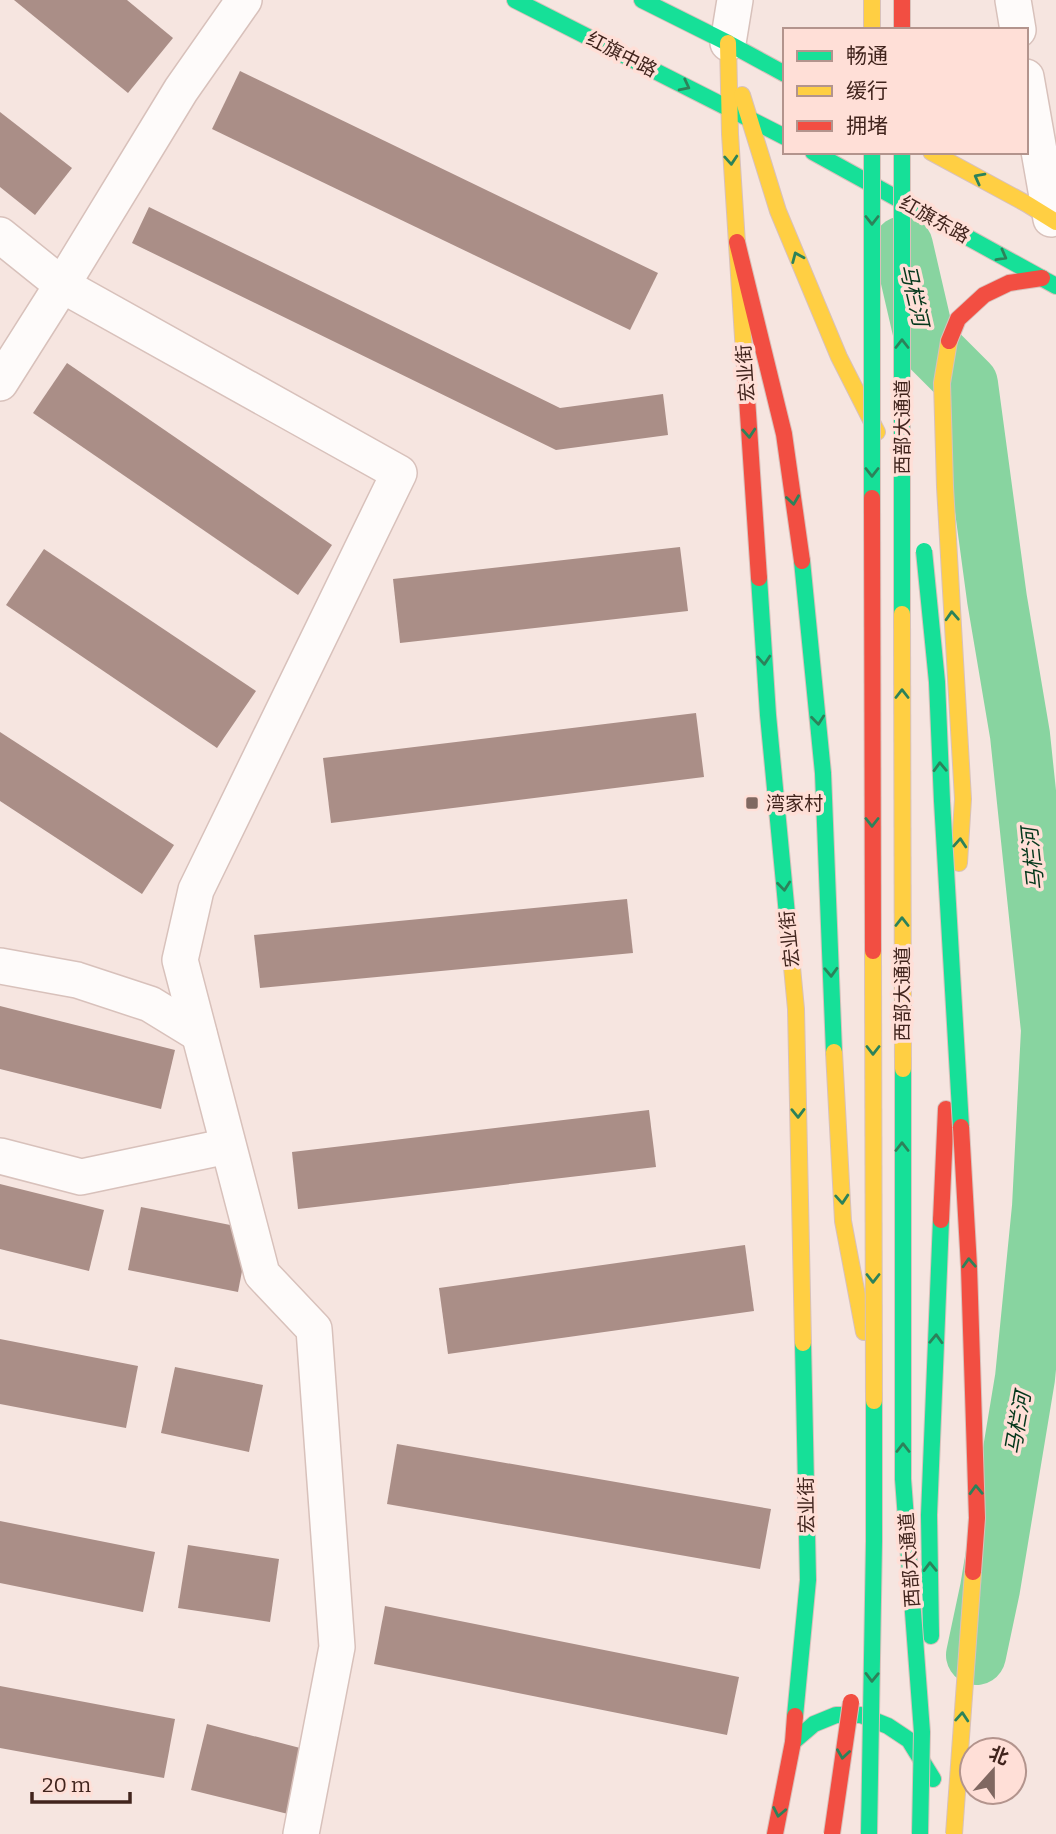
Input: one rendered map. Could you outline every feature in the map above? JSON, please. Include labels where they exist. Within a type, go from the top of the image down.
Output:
[{"type":"main road","name":"红旗中路","points":[[515,0],[729,108]]},
{"type":"main road","points":[[642,0],[780,72]]},
{"type":"main road","points":[[872,0],[872,28]]},
{"type":"main road","points":[[902,0],[902,28]]},
{"type":"main road","name":"宏业街","points":[[728,43],[729,108],[768,715],[796,1009],[808,1580],[793,1742],[775,1834]]},
{"type":"main road","points":[[728,43],[778,211],[839,358],[915,506]]},
{"type":"main road","points":[[729,108],[778,133]]},
{"type":"main road","name":"红旗东路","points":[[817,154],[1049,282]]},
{"type":"main road","name":"西部大通道","points":[[869,1834],[874,1541],[872,154]]},
{"type":"main road","name":"西部大通道","points":[[902,154],[903,1479],[922,1732],[920,1834]]},
{"type":"main road","points":[[934,154],[1045,215]]},
{"type":"main road","points":[[737,242],[784,434],[801,555],[823,773],[843,1221],[873,1386]]},
{"type":"main road","points":[[936,1834],[929,1515],[952,967],[963,799],[942,383],[948,343],[958,319],[984,295],[1009,283],[1049,282]]},
{"type":"main road","points":[[950,575],[927,536],[969,1267],[976,1518],[954,1834]]},
{"type":"main road","points":[[857,1661],[874,1541]]},
{"type":"main road","points":[[832,1834],[853,1687]]},
{"type":"main road","points":[[793,1742],[814,1724],[836,1715],[861,1715],[888,1726],[909,1740],[934,1782]]},
{"type":"street","points":[[0,383],[181,90],[244,0]]},
{"type":"street","points":[[728,43],[735,0]]},
{"type":"street","points":[[1013,0],[1018,28]]},
{"type":"street","points":[[1028,92],[1045,215]]},
{"type":"street","points":[[0,234],[62,285],[399,473],[196,890],[180,960],[262,1274],[313,1329],[337,1647],[301,1834]]},
{"type":"street","points":[[0,966],[77,980],[150,1004],[199,1034]]},
{"type":"street","points":[[0,1156],[81,1177],[228,1146]]},
{"type":"building","points":[[14,0],[127,0],[173,38],[128,93]]},
{"type":"building","points":[[240,71],[658,273],[630,330],[212,129]]},
{"type":"building","points":[[0,112],[72,168],[35,215],[0,187]]},
{"type":"building","points":[[149,207],[560,408],[663,394],[668,435],[556,450],[132,243]]},
{"type":"building","points":[[67,363],[332,545],[298,595],[33,413]]},
{"type":"building","points":[[680,547],[688,611],[400,643],[393,579]]},
{"type":"building","points":[[44,549],[256,691],[217,748],[6,605]]},
{"type":"building","points":[[696,713],[704,777],[331,823],[323,758]]},
{"type":"building","points":[[0,732],[174,845],[142,894],[0,801]]},
{"type":"building","points":[[627,899],[633,953],[260,988],[254,935]]},
{"type":"building","points":[[0,1006],[175,1050],[161,1109],[0,1069]]},
{"type":"building","points":[[649,1110],[656,1167],[298,1209],[292,1152]]},
{"type":"building","points":[[0,1184],[104,1210],[89,1271],[0,1249]]},
{"type":"building","points":[[141,1207],[250,1229],[238,1292],[128,1270]]},
{"type":"building","points":[[745,1245],[754,1311],[448,1354],[439,1288]]},
{"type":"building","points":[[0,1339],[138,1366],[126,1428],[0,1404]]},
{"type":"building","points":[[175,1367],[263,1385],[249,1452],[161,1433]]},
{"type":"building","points":[[397,1444],[771,1509],[760,1569],[387,1504]]},
{"type":"building","points":[[0,1521],[155,1552],[143,1612],[0,1583]]},
{"type":"building","points":[[188,1545],[279,1559],[270,1622],[178,1608]]},
{"type":"building","points":[[385,1606],[739,1677],[727,1735],[374,1664]]},
{"type":"building","points":[[0,1686],[175,1719],[164,1778],[0,1748]]},
{"type":"building","points":[[207,1724],[304,1749],[288,1814],[191,1790]]},
{"type":"waterway","name":"马栏河","points":[[903,246],[925,341],[968,384],[997,599],[1020,735],[1051,1030],[1042,1207],[1025,1378],[990,1589],[976,1655]]},
{"type":"traffic: fast","points":[[515,0],[783,136]]},
{"type":"traffic: fast","points":[[642,0],[783,73]]},
{"type":"traffic: fast","points":[[817,154],[1056,286]]},
{"type":"traffic: fast","points":[[872,154],[872,498]]},
{"type":"traffic: fast","points":[[902,154],[902,614]]},
{"type":"traffic: fast","points":[[924,551],[937,682],[961,1127]]},
{"type":"traffic: fast","points":[[802,561],[823,773],[834,1052]]},
{"type":"traffic: fast","points":[[759,578],[768,715],[788,925]]},
{"type":"traffic: fast","points":[[903,1069],[903,1479],[922,1732],[920,1834]]},
{"type":"traffic: fast","points":[[931,1636],[929,1515],[941,1220]]},
{"type":"traffic: fast","points":[[795,1716],[808,1580],[803,1343]]},
{"type":"traffic: fast","points":[[869,1834],[874,1401]]},
{"type":"traffic: fast","points":[[793,1742],[814,1724],[836,1715],[861,1715],[888,1726],[909,1740],[933,1779]]},
{"type":"traffic: slow","points":[[872,0],[872,28]]},
{"type":"traffic: slow","points":[[728,43],[730,134],[744,353]]},
{"type":"traffic: slow","points":[[742,95],[778,211],[839,357],[877,432]]},
{"type":"traffic: slow","points":[[935,154],[1056,222]]},
{"type":"traffic: slow","points":[[949,341],[942,383],[945,487],[963,799],[959,863]]},
{"type":"traffic: slow","points":[[902,614],[903,1069]]},
{"type":"traffic: slow","points":[[788,925],[796,1009],[803,1343]]},
{"type":"traffic: slow","points":[[873,951],[874,1401]]},
{"type":"traffic: slow","points":[[834,1052],[843,1221],[864,1332]]},
{"type":"traffic: slow","points":[[954,1834],[973,1572]]},
{"type":"traffic: jam","points":[[902,0],[902,28]]},
{"type":"traffic: jam","points":[[737,242],[784,434],[802,561]]},
{"type":"traffic: jam","points":[[949,341],[958,319],[984,295],[1009,283],[1042,278]]},
{"type":"traffic: jam","points":[[744,353],[759,578]]},
{"type":"traffic: jam","points":[[872,498],[873,951]]},
{"type":"traffic: jam","points":[[941,1220],[946,1109]]},
{"type":"traffic: jam","points":[[961,1127],[969,1267],[977,1518],[973,1572]]},
{"type":"traffic: jam","points":[[832,1834],[851,1702]]},
{"type":"traffic: jam","points":[[775,1834],[793,1742],[795,1716]]},
{"type":"place","name":"湾家村","points":[[752,803]]}]
